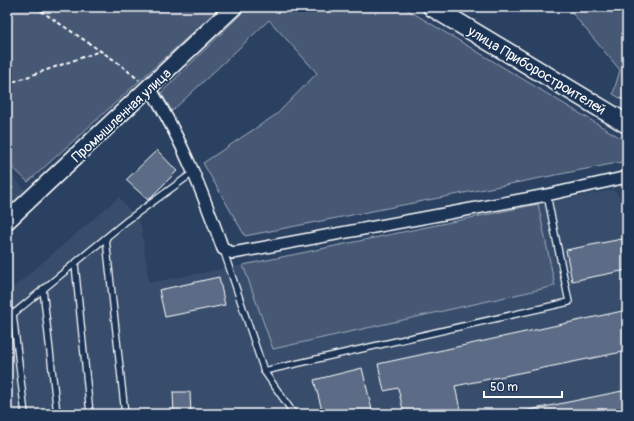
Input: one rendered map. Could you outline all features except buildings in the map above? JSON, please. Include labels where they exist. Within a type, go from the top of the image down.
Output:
[{"type":"main road","name":"улица Приборостроителей","points":[[439,10],[627,124]]},
{"type":"street","name":"Промышленная улица","points":[[7,221],[150,88],[234,7]]},
{"type":"street","points":[[150,88],[170,120],[194,172],[223,249],[233,254],[547,195],[627,177]]},
{"type":"lane","points":[[13,314],[125,222],[194,172]]},
{"type":"lane","points":[[264,371],[569,302],[547,195]]},
{"type":"lane","points":[[106,239],[125,414]]},
{"type":"lane","points":[[223,249],[264,371],[294,414]]},
{"type":"lane","points":[[75,264],[90,414]]},
{"type":"lane","points":[[43,289],[57,414]]},
{"type":"lane","points":[[7,308],[13,314],[25,414]]},
{"type":"path","points":[[35,7],[100,51],[150,88]]},
{"type":"path","points":[[7,84],[100,51]]},
{"type":"shaded area","points":[[8,7],[221,7],[28,182],[7,162]]},
{"type":"shaded area","points":[[248,7],[403,7],[624,140],[622,162],[245,236],[203,163],[277,114],[317,73],[269,20],[172,111],[161,93]]},
{"type":"shaded area","points":[[567,7],[627,7],[627,102],[613,94],[620,70]]},
{"type":"shaded area","points":[[7,170],[27,192],[7,210]]},
{"type":"shaded area","points":[[613,190],[627,205],[627,414],[10,414],[7,389],[7,293],[119,197],[141,225],[149,283],[243,265],[273,349],[555,286],[538,204]]},
{"type":"shaded area","points":[[538,204],[555,286],[273,349],[243,265]]}]
